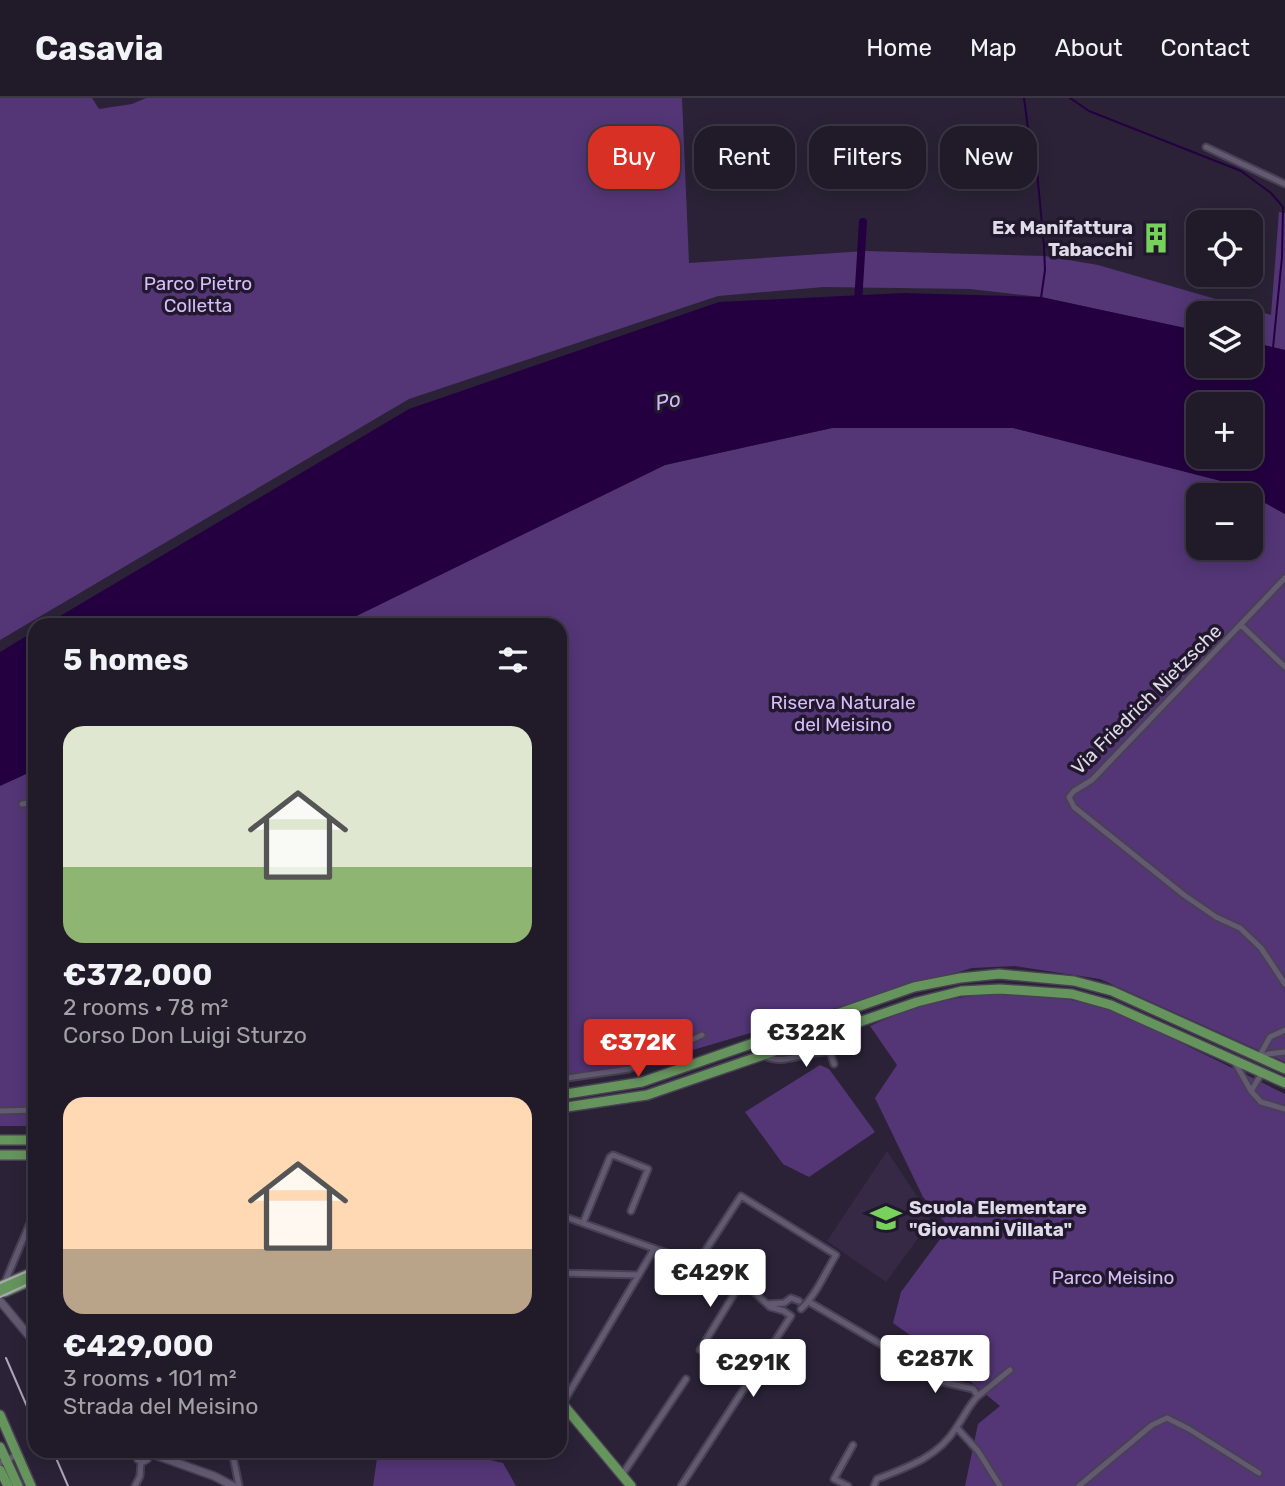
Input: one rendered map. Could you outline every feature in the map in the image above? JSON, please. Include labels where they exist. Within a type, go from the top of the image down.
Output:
[{"type":"main road","points":[[567,1094],[642,1082],[914,987],[999,974],[1074,981],[1112,991],[1285,1069]]},
{"type":"main road","points":[[567,1107],[647,1095],[917,1002],[961,991],[1000,989],[1072,994],[1111,1005],[1285,1083]]},
{"type":"main road","points":[[0,1140],[28,1140]]},
{"type":"main road","points":[[0,1155],[28,1154]]},
{"type":"main road","points":[[28,1274],[1,1287],[5,1292],[28,1282]]},
{"type":"main road","points":[[567,1410],[631,1486]]},
{"type":"main road","points":[[0,1415],[31,1486]]},
{"type":"main road","points":[[0,1447],[3,1462],[18,1486]]},
{"type":"main road","points":[[0,1470],[8,1486]]},
{"type":"street","points":[[1206,147],[1285,184]]},
{"type":"street","name":"Via Friedrich Nietzsche","points":[[1285,578],[1092,780],[1069,797],[1074,807],[1168,883],[1216,917],[1240,928],[1261,948],[1285,984]]},
{"type":"street","name":"Via Friedrich Nietzsche","points":[[1241,625],[1285,667]]},
{"type":"street","points":[[22,804],[28,803]]},
{"type":"street","points":[[1259,1057],[1270,1037],[1285,1030]]},
{"type":"street","points":[[567,1078],[629,1069],[702,1035]]},
{"type":"street","points":[[762,1055],[774,1060],[788,1061],[809,1054],[837,1050],[847,1041],[852,1041]]},
{"type":"street","points":[[830,1052],[834,1064]]},
{"type":"street","points":[[1259,1057],[1285,1052]]},
{"type":"street","points":[[1234,1061],[1251,1091],[1261,1102],[1285,1109]]},
{"type":"street","points":[[1251,1091],[1262,1073]]},
{"type":"street","points":[[0,1111],[28,1110]]},
{"type":"street","points":[[583,1223],[613,1155],[648,1169],[631,1211]]},
{"type":"street","points":[[681,1486],[791,1316],[797,1314],[813,1298],[836,1255],[741,1196],[696,1265]]},
{"type":"street","points":[[567,1217],[742,1281],[766,1304],[791,1316]]},
{"type":"street","points":[[1,1287],[28,1227]]},
{"type":"street","points":[[567,1393],[654,1250]]},
{"type":"street","points":[[567,1273],[639,1275]]},
{"type":"street","points":[[700,1350],[742,1281]]},
{"type":"street","points":[[799,1301],[816,1289]]},
{"type":"street","points":[[766,1304],[784,1303],[792,1297],[799,1301],[801,1310]]},
{"type":"street","points":[[0,1301],[4,1313],[28,1336]]},
{"type":"street","points":[[808,1302],[889,1349],[934,1380],[973,1389],[978,1396]]},
{"type":"street","points":[[784,1303],[784,1311]]},
{"type":"street","points":[[874,1486],[877,1479],[931,1455],[957,1428],[967,1407],[1010,1370]]},
{"type":"street","points":[[622,1475],[686,1379]]},
{"type":"street","points":[[1079,1486],[1152,1424],[1167,1418],[1259,1473]]},
{"type":"street","points":[[957,1428],[978,1451],[1000,1486]]},
{"type":"street","points":[[848,1486],[834,1479],[853,1444]]},
{"type":"street","points":[[3,1462],[17,1455]]},
{"type":"street","points":[[135,1486],[140,1476],[137,1458]]},
{"type":"street","points":[[161,1458],[188,1466],[233,1486]]},
{"type":"street","points":[[233,1458],[239,1486]]},
{"type":"shaded area","name":"Scuola Elementare \"Giovanni Villata\"","points":[[887,1151],[928,1213],[930,1222],[886,1282],[827,1241]]},
{"type":"green space","name":"Parco Pietro Colletta","points":[[0,98],[92,98],[99,109],[132,104],[146,98],[682,98],[689,263],[865,251],[1045,256],[1098,265],[1223,301],[1186,301],[1186,328],[1041,297],[970,289],[824,287],[718,296],[409,399],[37,618],[28,618],[28,624],[0,640]]},
{"type":"green space","name":"Parco Pietro Colletta","points":[[1279,212],[1285,213],[1285,350],[1263,345],[1263,313],[1271,315]]},
{"type":"green space","name":"Riserva Naturale del Meisino","points":[[832,428],[1013,428],[1229,483],[1186,483],[1186,560],[1263,560],[1263,502],[1285,514],[1285,1062],[1100,979],[1015,966],[972,968],[686,1052],[625,1067],[567,1076],[567,618],[352,618],[665,465]]},
{"type":"green space","points":[[28,762],[28,1126],[0,1126],[0,775]]},
{"type":"green space","name":"Parco Meisino","points":[[1009,993],[1048,995],[1112,1009],[1285,1094],[1285,1486],[965,1486],[978,1424],[1000,1406],[942,1358],[893,1323],[901,1292],[949,1227],[923,1197],[875,1098],[897,1065],[870,1026],[938,1002]]},
{"type":"green space","points":[[820,1065],[829,1069],[875,1132],[809,1177],[783,1164],[745,1112]]},
{"type":"green space","points":[[377,1458],[482,1458],[503,1463],[516,1486],[373,1486]]},
{"type":"water","name":"Po","points":[[903,293],[1041,297],[1186,328],[1186,378],[1263,378],[1263,345],[1285,350],[1285,514],[1263,502],[1263,483],[1229,483],[1013,428],[832,428],[665,465],[352,618],[57,618],[409,409],[719,302]]},
{"type":"water","points":[[28,635],[28,773],[0,786],[0,652]]},
{"type":"waterway","points":[[1024,98],[1028,128],[1035,150],[1044,246],[1045,270],[1041,298]]},
{"type":"waterway","points":[[1070,98],[1089,111],[1241,171],[1271,193],[1283,207],[1282,257],[1273,348]]},
{"type":"waterway","points":[[858,303],[863,222]]},
{"type":"tram line","points":[[0,1283],[28,1271]]},
{"type":"tram line","points":[[0,1297],[28,1284]]},
{"type":"tram line","points":[[6,1358],[28,1409]]},
{"type":"tram line","points":[[56,1458],[68,1486]]},
{"type":"place","name":"Ex Manifattura Tabacchi","points":[[1156,238]]},
{"type":"place","name":"Scuola Elementare \"Giovanni Villata\"","points":[[886,1218]]}]
